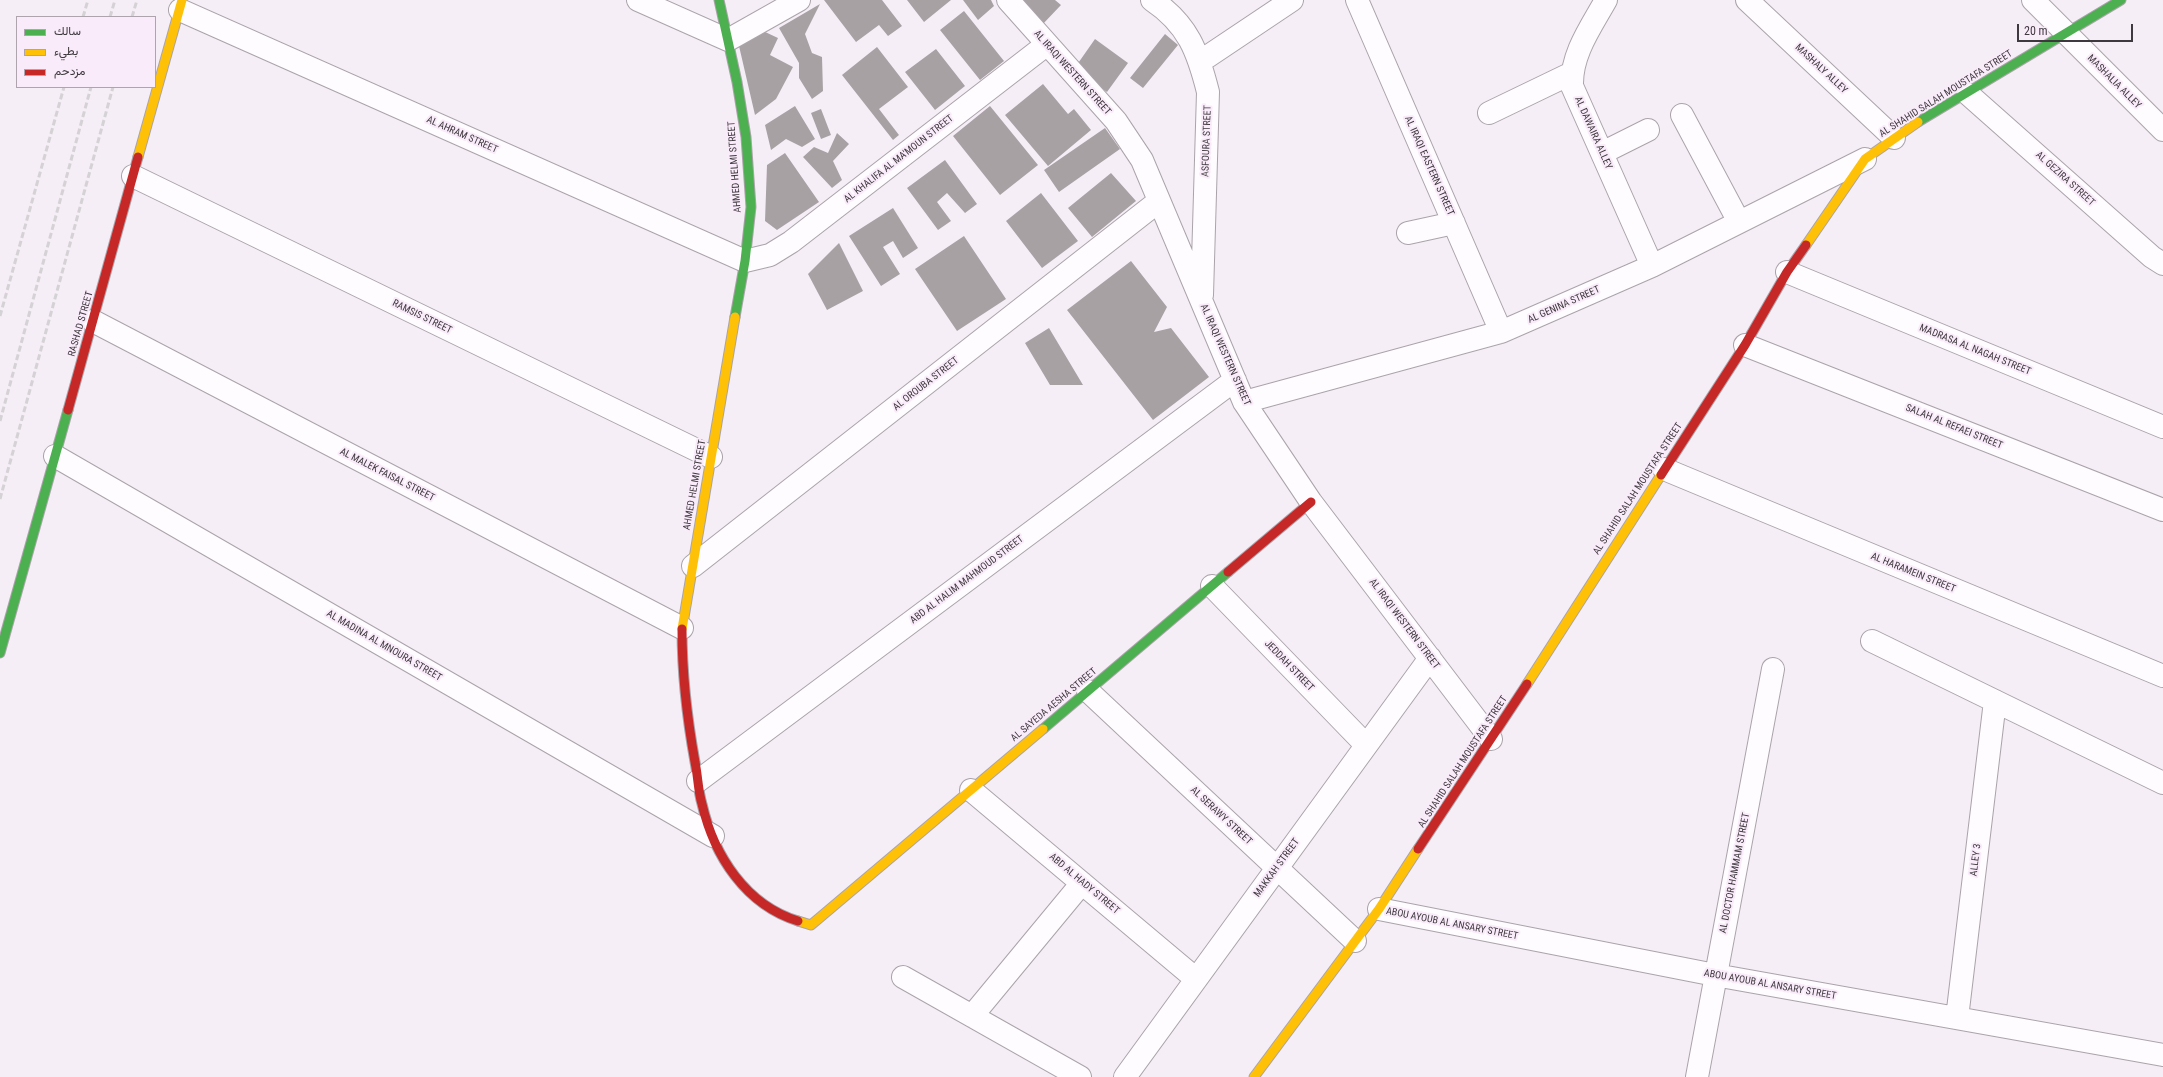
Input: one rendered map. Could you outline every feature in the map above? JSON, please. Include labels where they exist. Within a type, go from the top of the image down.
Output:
[{"type":"street","points":[[638,0],[728,40],[799,0]]},
{"type":"street","name":"AHMED HELMI STREET","points":[[719,0],[746,137],[751,206],[745,261],[682,628],[681,658],[684,697],[703,808],[713,836],[730,868],[751,895],[765,906],[786,918],[811,925]]},
{"type":"street","name":"AL IRAQI WESTERN STREET","points":[[1008,0],[1116,121],[1142,160],[1244,402],[1311,502],[1491,739]]},
{"type":"street","name":"ASFOURA STREET","points":[[1152,0],[1167,10],[1189,35],[1201,62],[1208,92],[1202,302]]},
{"type":"street","points":[[1201,62],[1292,0]]},
{"type":"street","name":"AL IRAQI EASTERN STREET","points":[[1357,0],[1501,332]]},
{"type":"street","name":"AL DAWAIRA ALLEY","points":[[1606,0],[1577,54],[1572,73],[1572,86],[1652,266]]},
{"type":"street","name":"MASHALY ALLEY","points":[[1747,0],[1894,138]]},
{"type":"street","name":"MASHALIA ALLEY","points":[[2033,0],[2163,130]]},
{"type":"street","name":"AL SHAHID SALAH MOUSTAFA STREET","points":[[1254,1077],[1379,909],[1491,739],[1745,344],[1787,272],[1822,218],[1865,159],[1894,138],[2121,0]]},
{"type":"street","name":"RASHAD STREET","points":[[0,653],[181,5]]},
{"type":"street","name":"AL AHRAM STREET","points":[[181,5],[745,261]]},
{"type":"street","name":"AL KHALIFA AL MA'MOUN STREET","points":[[745,261],[770,255],[792,242],[1046,44]]},
{"type":"street","points":[[1489,113],[1572,73]]},
{"type":"street","name":"AL GEZIRA STREET","points":[[1968,94],[2152,257],[2163,264]]},
{"type":"street","points":[[1682,115],[1739,222]]},
{"type":"street","points":[[1602,153],[1648,130]]},
{"type":"street","name":"AL GENINA STREET","points":[[1244,402],[1501,332],[1652,266],[1865,159]]},
{"type":"street","name":"RAMSIS STREET","points":[[133,176],[711,457]]},
{"type":"street","name":"AL OROUBA STREET","points":[[693,566],[1160,201]]},
{"type":"street","points":[[1408,233],[1454,223]]},
{"type":"street","name":"MADRASA AL NAGAH STREET","points":[[1787,272],[2163,427]]},
{"type":"street","name":"AL MALEK FAISAL STREET","points":[[93,321],[682,628]]},
{"type":"street","name":"SALAH AL REFAEI STREET","points":[[1745,344],[2163,510]]},
{"type":"street","name":"ABD AL HALIM MAHMOUD STREET","points":[[698,781],[1235,380]]},
{"type":"street","name":"AL MADINA AL MNOURA STREET","points":[[55,456],[713,836]]},
{"type":"street","name":"AL HARAMEIN STREET","points":[[1664,469],[2163,676]]},
{"type":"street","name":"AL SAYEDA AESHA STREET","points":[[811,925],[1311,502]]},
{"type":"street","name":"JEDDAH STREET","points":[[1212,586],[1366,746]]},
{"type":"street","points":[[1872,641],[2163,783]]},
{"type":"street","name":"MAKKAH STREET","points":[[1125,1077],[1430,658]]},
{"type":"street","name":"AL DOCTOR HAMMAM STREET","points":[[1697,1077],[1772,669]]},
{"type":"street","name":"AL SERAWY STREET","points":[[1088,691],[1355,941]]},
{"type":"street","name":"ALLEY 3","points":[[1957,1018],[1995,702]]},
{"type":"street","name":"ABD AL HADY STREET","points":[[971,790],[1196,979]]},
{"type":"street","points":[[972,1016],[1082,883]]},
{"type":"street","name":"ABOU AYOUB AL ANSARY STREET","points":[[1379,909],[1715,975],[2163,1055]]},
{"type":"street","points":[[903,976],[1080,1077]]},
{"type":"building","points":[[824,0],[882,0],[902,26],[888,36],[879,25],[856,42]]},
{"type":"building","points":[[907,0],[951,0],[924,22]]},
{"type":"building","points":[[963,0],[991,0],[994,6],[978,20]]},
{"type":"building","points":[[1021,0],[1055,0],[1061,5],[1042,25]]},
{"type":"building","points":[[820,4],[805,34],[812,53],[822,57],[823,91],[812,99],[799,78],[799,63],[779,28]]},
{"type":"building","points":[[964,11],[1004,61],[980,80],[940,30]]},
{"type":"building","points":[[763,31],[778,38],[770,55],[793,67],[776,99],[755,115],[739,46]]},
{"type":"building","points":[[1165,34],[1178,45],[1143,88],[1130,78]]},
{"type":"building","points":[[1095,39],[1128,63],[1107,92],[1074,69]]},
{"type":"building","points":[[877,47],[908,87],[879,109],[899,135],[893,140],[842,75]]},
{"type":"building","points":[[936,49],[965,86],[935,110],[905,72]]},
{"type":"building","points":[[1043,84],[1068,114],[1074,109],[1091,130],[1048,166],[1005,115]]},
{"type":"building","points":[[795,106],[815,139],[802,147],[786,139],[771,150],[765,125]]},
{"type":"building","points":[[990,106],[1038,165],[1000,195],[953,136]]},
{"type":"building","points":[[821,109],[831,135],[821,139],[811,113]]},
{"type":"building","points":[[1105,128],[1120,149],[1059,192],[1044,170]]},
{"type":"building","points":[[837,133],[849,144],[833,161],[842,180],[832,188],[803,157],[814,147],[828,153]]},
{"type":"building","points":[[785,153],[819,202],[777,230],[765,221],[767,165]]},
{"type":"building","points":[[945,160],[977,204],[965,213],[947,193],[937,202],[951,221],[938,230],[907,188]]},
{"type":"building","points":[[1111,173],[1136,201],[1092,237],[1068,208]]},
{"type":"building","points":[[1041,193],[1078,241],[1042,268],[1006,221]]},
{"type":"building","points":[[893,208],[918,248],[903,258],[893,241],[883,247],[900,274],[881,286],[849,236]]},
{"type":"building","points":[[964,236],[1006,299],[957,331],[915,269]]},
{"type":"building","points":[[839,243],[863,291],[827,310],[808,274]]},
{"type":"building","points":[[1131,261],[1167,307],[1154,332],[1171,328],[1209,377],[1153,420],[1067,310]]},
{"type":"building","points":[[1049,328],[1083,385],[1050,385],[1025,343]]},
{"type":"railway","points":[[83,16],[88,0]]},
{"type":"railway","points":[[110,16],[115,0]]},
{"type":"railway","points":[[132,16],[137,0]]},
{"type":"railway","points":[[0,316],[64,88]]},
{"type":"railway","points":[[0,421],[91,88]]},
{"type":"railway","points":[[0,499],[113,88]]},
{"type":"traffic: fast","points":[[719,0],[737,82],[746,137],[751,207],[745,261],[735,317]]},
{"type":"traffic: fast","points":[[1918,122],[2121,0]]},
{"type":"traffic: fast","points":[[0,653],[68,410]]},
{"type":"traffic: fast","points":[[1043,729],[1228,572]]},
{"type":"traffic: slow","points":[[138,157],[182,0]]},
{"type":"traffic: slow","points":[[1806,245],[1865,159],[1918,122]]},
{"type":"traffic: slow","points":[[682,629],[735,317]]},
{"type":"traffic: slow","points":[[1527,684],[1661,475]]},
{"type":"traffic: slow","points":[[798,921],[811,925],[1043,729]]},
{"type":"traffic: slow","points":[[1254,1077],[1379,909],[1418,849]]},
{"type":"traffic: jam","points":[[68,410],[138,157]]},
{"type":"traffic: jam","points":[[1661,475],[1745,345],[1787,272],[1806,245]]},
{"type":"traffic: jam","points":[[1228,572],[1311,502]]},
{"type":"traffic: jam","points":[[682,629],[684,679],[690,729],[699,789],[707,823],[724,860],[748,891],[779,914],[798,921]]},
{"type":"traffic: jam","points":[[1418,849],[1527,684]]}]
